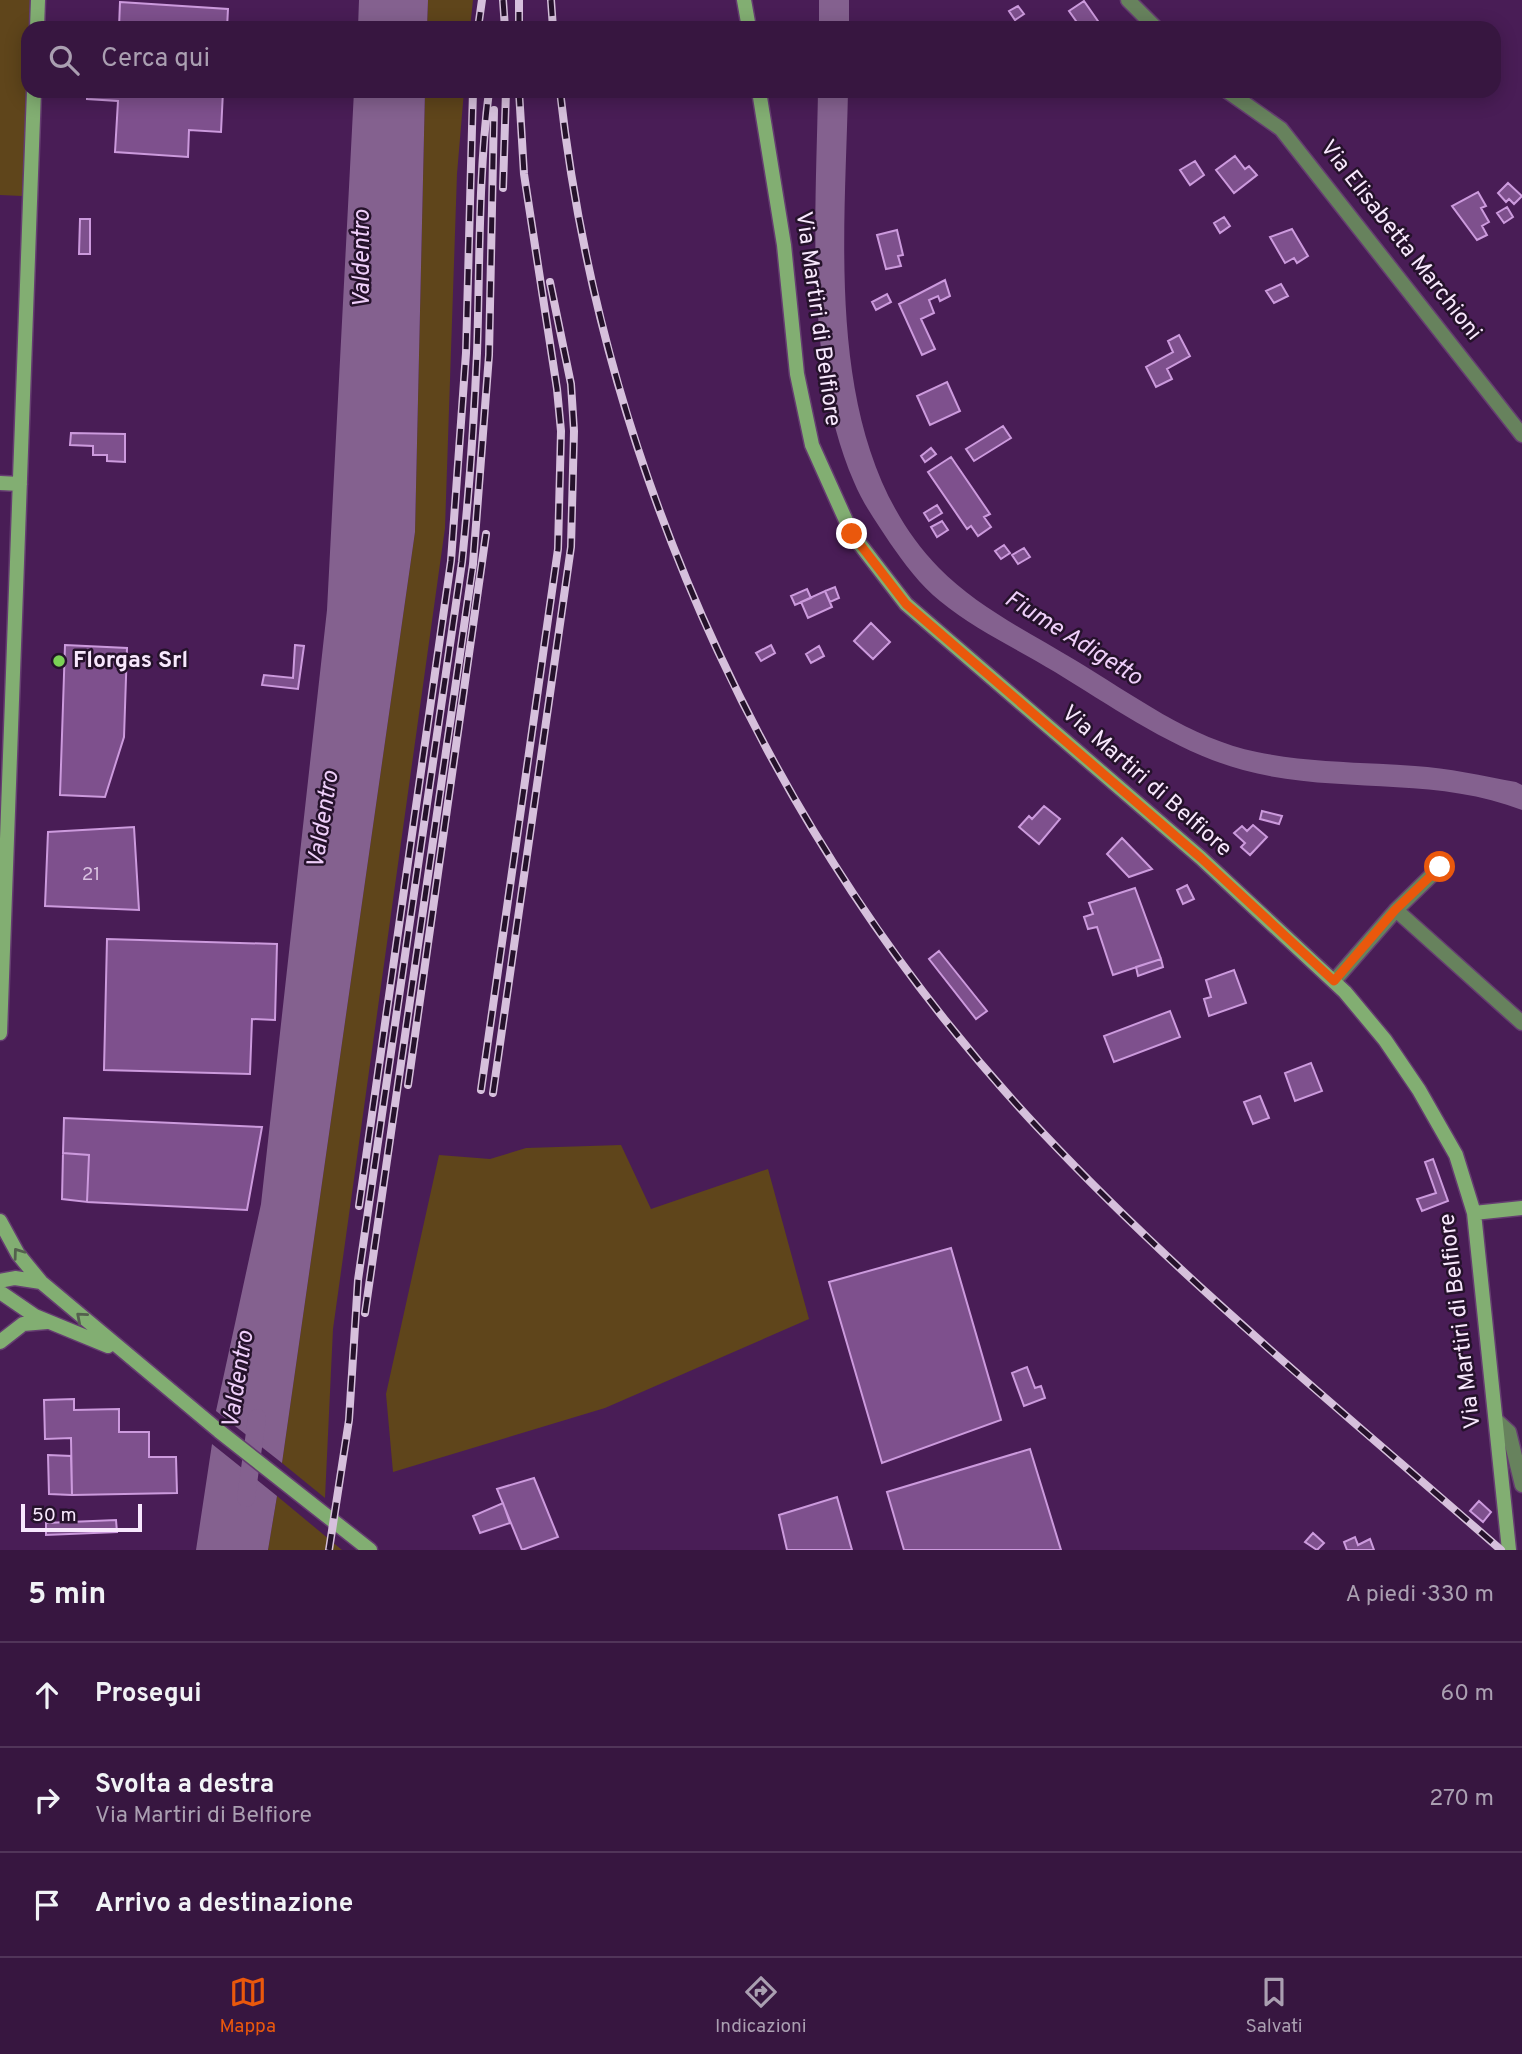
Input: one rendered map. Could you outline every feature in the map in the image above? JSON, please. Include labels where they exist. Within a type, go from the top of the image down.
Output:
[{"type":"street","points":[[37,21],[38,0]]},
{"type":"street","points":[[744,0],[748,21]]},
{"type":"street","points":[[1129,0],[1149,21]]},
{"type":"street","points":[[0,1033],[34,98]]},
{"type":"street","name":"Via Martiri di Belfiore","points":[[760,98],[784,245],[797,374],[812,445],[852,534],[906,604],[1201,858],[1334,981],[1385,1040],[1419,1090],[1456,1155],[1474,1213],[1509,1550]]},
{"type":"street","name":"Via Elisabetta Marchioni","points":[[1237,98],[1281,129],[1522,435]]},
{"type":"street","points":[[0,482],[20,484]]},
{"type":"street","points":[[1334,981],[1395,910],[1440,867]]},
{"type":"street","points":[[1395,910],[1522,1023]]},
{"type":"street","points":[[1474,1213],[1522,1208]]},
{"type":"street","points":[[0,1221],[18,1254],[41,1282],[120,1352],[370,1550]]},
{"type":"street","points":[[0,1281],[15,1278],[41,1282]]},
{"type":"street","points":[[0,1293],[49,1322],[120,1352]]},
{"type":"street","points":[[0,1342],[23,1324],[49,1322]]},
{"type":"street","points":[[1497,1421],[1508,1432],[1522,1485]]},
{"type":"shaded area","points":[[0,0],[30,0],[29,21],[21,21],[21,98],[26,98],[22,196],[0,195]]},
{"type":"shaded area","points":[[428,0],[473,0],[471,21],[427,21]]},
{"type":"shaded area","points":[[425,98],[463,98],[457,174],[445,528],[333,1329],[325,1498],[282,1463],[415,532]]},
{"type":"shaded area","points":[[621,1145],[651,1209],[768,1169],[809,1319],[605,1408],[393,1472],[386,1394],[439,1155],[490,1159],[526,1148]]},
{"type":"shaded area","points":[[277,1496],[342,1550],[268,1550]]},
{"type":"water","points":[[359,0],[428,0],[427,21],[358,21]]},
{"type":"water","points":[[819,0],[849,0],[849,21],[819,21]]},
{"type":"water","points":[[354,98],[425,98],[415,532],[282,1463],[216,1411],[261,1204],[327,610]]},
{"type":"water","points":[[818,98],[848,98],[845,278],[848,342],[858,405],[875,464],[901,519],[939,568],[970,595],[1163,714],[1209,737],[1233,746],[1277,756],[1427,767],[1516,782],[1522,785],[1522,810],[1454,792],[1312,782],[1243,770],[1218,762],[1170,741],[1123,714],[967,621],[940,601],[907,566],[870,513],[854,482],[838,437],[827,390],[820,340],[815,238]]},
{"type":"water","points":[[212,1444],[277,1496],[268,1550],[196,1550]]},
{"type":"building","points":[[1084,1],[1098,21],[1076,21],[1069,11]]},
{"type":"building","points":[[120,2],[228,9],[227,21],[119,21]]},
{"type":"building","points":[[1018,6],[1024,14],[1015,20],[1009,11]]},
{"type":"building","points":[[223,98],[221,132],[189,130],[188,157],[115,152],[118,101],[87,99]]},
{"type":"building","points":[[1235,156],[1245,169],[1249,166],[1257,175],[1234,193],[1216,170]]},
{"type":"building","points":[[1195,161],[1204,175],[1190,185],[1180,170]]},
{"type":"building","points":[[1508,183],[1522,196],[1514,204],[1509,199],[1506,202],[1498,193]]},
{"type":"building","points":[[1478,192],[1486,206],[1481,208],[1489,222],[1482,226],[1487,235],[1477,240],[1452,206]]},
{"type":"building","points":[[1507,207],[1513,217],[1504,223],[1497,213]]},
{"type":"building","points":[[1224,217],[1230,226],[1220,233],[1214,223]]},
{"type":"building","points":[[80,219],[90,219],[90,254],[79,254]]},
{"type":"building","points":[[1292,229],[1308,256],[1297,263],[1294,258],[1285,263],[1270,237]]},
{"type":"building","points":[[897,230],[903,255],[898,256],[901,266],[886,269],[877,235]]},
{"type":"building","points":[[945,280],[950,296],[940,301],[938,296],[929,300],[934,313],[921,319],[935,349],[922,355],[899,304]]},
{"type":"building","points":[[1281,284],[1288,296],[1274,303],[1266,291]]},
{"type":"building","points":[[887,294],[891,302],[876,310],[872,302]]},
{"type":"building","points":[[1179,335],[1190,356],[1167,369],[1172,379],[1156,387],[1146,367],[1173,352],[1168,341]]},
{"type":"building","points":[[947,382],[960,411],[930,425],[917,396]]},
{"type":"building","points":[[1003,426],[1011,438],[974,461],[966,449]]},
{"type":"building","points":[[71,433],[125,434],[125,462],[107,461],[107,455],[93,455],[93,446],[70,445]]},
{"type":"building","points":[[931,448],[936,454],[925,462],[921,456]]},
{"type":"building","points":[[951,457],[990,514],[984,517],[991,527],[978,536],[971,526],[967,529],[928,472]]},
{"type":"building","points":[[937,505],[942,513],[929,521],[924,513]]},
{"type":"building","points":[[942,521],[948,530],[937,537],[931,527]]},
{"type":"building","points":[[1004,545],[1010,553],[1001,559],[995,551]]},
{"type":"building","points":[[1024,548],[1030,557],[1018,564],[1012,555]]},
{"type":"building","points":[[835,587],[839,598],[830,602],[825,591]]},
{"type":"building","points":[[807,589],[811,598],[795,605],[791,596]]},
{"type":"building","points":[[825,591],[832,607],[808,618],[801,602]]},
{"type":"building","points":[[871,623],[890,642],[873,659],[854,641]]},
{"type":"building","points":[[65,645],[127,648],[124,737],[105,797],[60,795]]},
{"type":"building","points":[[295,645],[304,646],[298,689],[262,685],[264,675],[293,678]]},
{"type":"building","points":[[771,645],[775,653],[761,661],[756,653]]},
{"type":"building","points":[[819,646],[824,656],[811,663],[806,654]]},
{"type":"building","points":[[1044,806],[1060,819],[1039,844],[1019,827],[1029,816],[1032,819]]},
{"type":"building","points":[[1262,811],[1282,816],[1279,824],[1260,819]]},
{"type":"building","points":[[1253,825],[1267,837],[1250,855],[1241,847],[1245,843],[1234,833],[1242,826],[1247,831]]},
{"type":"building","points":[[134,827],[139,910],[45,906],[48,832]]},
{"type":"building","points":[[1122,838],[1152,869],[1129,877],[1107,854]]},
{"type":"building","points":[[1187,885],[1194,899],[1183,904],[1177,890]]},
{"type":"building","points":[[1135,888],[1161,959],[1113,975],[1097,927],[1088,929],[1084,917],[1093,914],[1089,903]]},
{"type":"building","points":[[107,939],[277,944],[275,1020],[252,1019],[250,1074],[104,1070]]},
{"type":"building","points":[[939,951],[987,1011],[976,1019],[929,959]]},
{"type":"building","points":[[1161,959],[1163,967],[1138,976],[1136,967]]},
{"type":"building","points":[[1234,970],[1246,1003],[1209,1016],[1204,999],[1211,997],[1206,980]]},
{"type":"building","points":[[1170,1011],[1180,1037],[1114,1062],[1104,1036]]},
{"type":"building","points":[[1311,1063],[1322,1091],[1295,1101],[1285,1073]]},
{"type":"building","points":[[1260,1096],[1269,1118],[1253,1124],[1244,1102]]},
{"type":"building","points":[[64,1118],[262,1127],[247,1210],[87,1202],[89,1155],[63,1153]]},
{"type":"building","points":[[63,1153],[89,1155],[87,1202],[62,1199]]},
{"type":"building","points":[[1433,1159],[1448,1201],[1422,1211],[1417,1199],[1436,1193],[1425,1162]]},
{"type":"building","points":[[951,1248],[1001,1420],[882,1463],[829,1282]]},
{"type":"building","points":[[1027,1367],[1035,1388],[1041,1386],[1045,1398],[1024,1406],[1012,1373]]},
{"type":"building","points":[[74,1399],[74,1410],[119,1409],[119,1432],[149,1432],[149,1457],[176,1457],[177,1493],[72,1495],[71,1438],[45,1439],[44,1400]]},
{"type":"building","points":[[1030,1449],[1061,1550],[904,1550],[887,1492]]},
{"type":"building","points":[[48,1455],[71,1456],[72,1495],[49,1494]]},
{"type":"building","points":[[534,1478],[558,1537],[522,1550],[497,1489]]},
{"type":"building","points":[[837,1497],[852,1550],[787,1550],[779,1515]]},
{"type":"building","points":[[1479,1501],[1491,1512],[1483,1522],[1470,1511]]},
{"type":"building","points":[[503,1503],[510,1523],[480,1533],[473,1516]]},
{"type":"building","points":[[116,1520],[117,1532],[46,1535],[46,1523]]},
{"type":"building","points":[[1313,1533],[1324,1543],[1317,1550],[1305,1542]]},
{"type":"building","points":[[1355,1537],[1358,1545],[1370,1539],[1374,1550],[1347,1550],[1344,1542]]},
{"type":"waterway","name":"Valdentro","points":[[246,1498],[257,1418]]},
{"type":"railway","points":[[479,21],[482,0]]},
{"type":"railway","points":[[503,0],[504,21]]},
{"type":"railway","points":[[519,0],[519,21]]},
{"type":"railway","points":[[551,0],[552,21]]},
{"type":"railway","points":[[359,1206],[451,561],[466,353],[473,98]]},
{"type":"railway","points":[[329,1550],[349,1420],[358,1280],[462,562],[477,353],[481,189],[488,98]]},
{"type":"railway","points":[[503,188],[506,98]]},
{"type":"railway","points":[[481,1090],[558,549],[561,431],[524,174],[519,98]]},
{"type":"railway","points":[[561,98],[582,235],[616,377],[662,516],[718,651],[785,781],[861,906],[948,1023],[1043,1133],[1097,1188],[1267,1347],[1501,1550]]},
{"type":"railway","points":[[365,1313],[473,564],[489,355],[494,110]]},
{"type":"railway","points":[[493,1093],[571,547],[574,431],[571,384],[550,282]]},
{"type":"railway","points":[[408,1085],[486,534]]},
{"type":"place","name":"Florgas Srl","points":[[59,661]]},
{"type":"route","points":[[852,534],[906,604],[1201,858],[1334,981],[1395,910],[1440,867]]},
{"type":"water label","name":"Fiume Adigetto","points":[[1073,639]]}]
